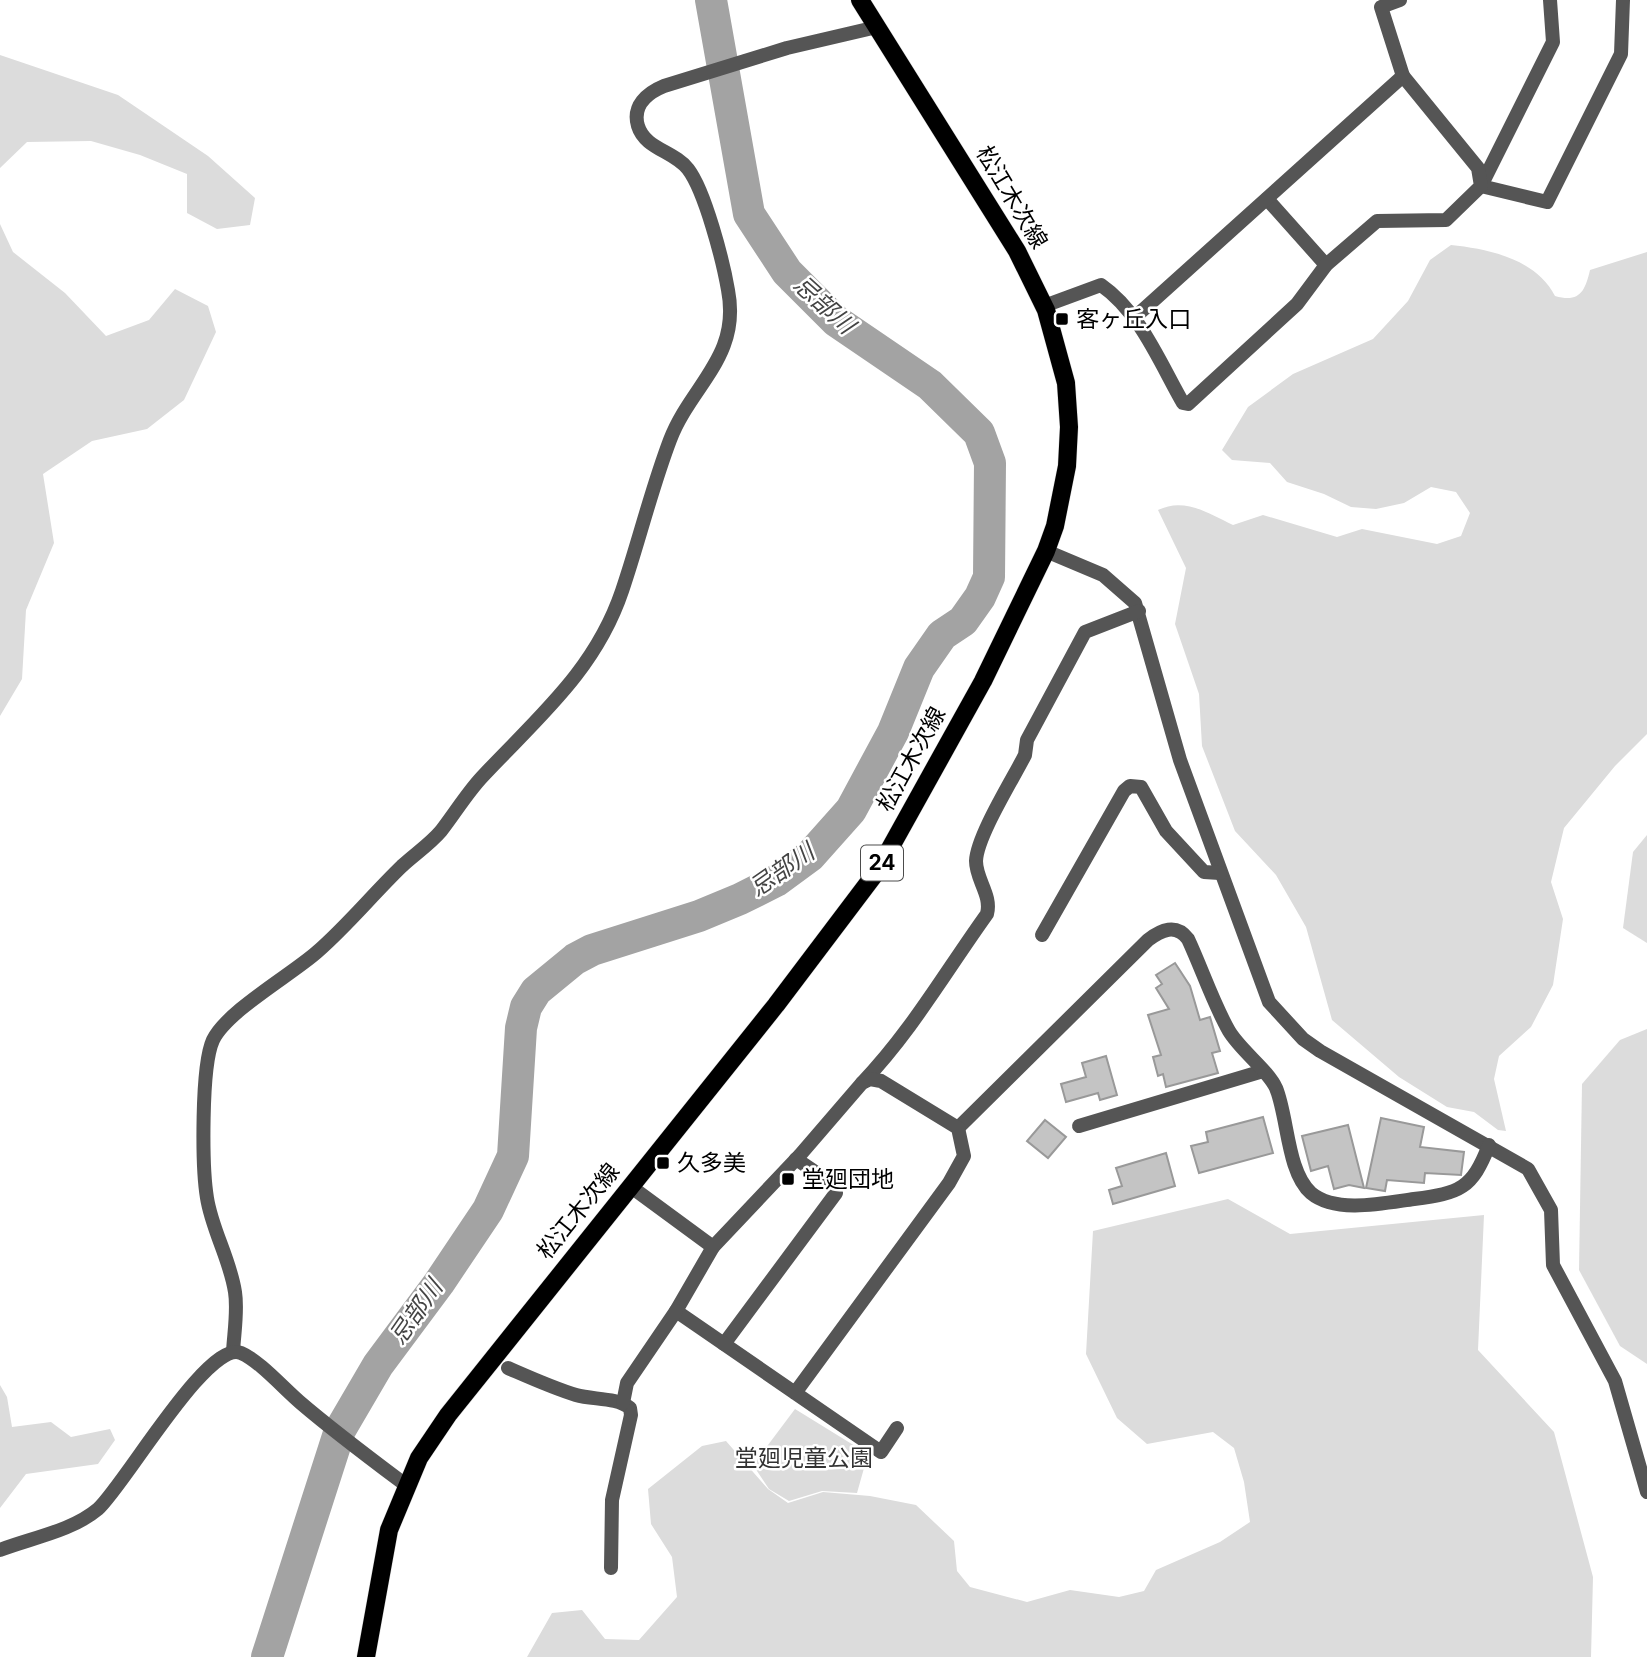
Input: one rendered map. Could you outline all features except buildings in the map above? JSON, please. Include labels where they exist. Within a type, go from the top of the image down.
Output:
[{"type":"main road","name":"松江木次線","points":[[366,1657],[390,1530],[419,1458],[448,1415],[818,951],[878,870],[983,681],[1046,551],[1061,501],[1069,427],[1066,383],[1044,306],[1017,251],[860,0]]},
{"type":"street","points":[[1400,0],[1381,7],[1403,76],[1479,168],[1480,186]]},
{"type":"street","points":[[1044,306],[1101,285],[1120,298],[1183,403],[1188,404],[1297,304],[1325,265],[1377,221],[1446,220],[1480,186],[1553,42],[1550,0]]},
{"type":"street","points":[[1480,186],[1547,202],[1620,54],[1623,0]]},
{"type":"street","points":[[233,1352],[236,1297],[207,1199],[205,1168],[206,1078],[213,1040],[234,1016],[318,951],[439,834],[480,779],[571,685],[594,649],[621,596],[679,418],[719,359],[727,340],[731,317],[728,289],[698,185],[689,170],[674,155],[648,142],[636,122],[637,111],[647,95],[664,86],[787,48],[877,27]]},
{"type":"street","points":[[1134,318],[1403,76]]},
{"type":"street","points":[[1267,199],[1325,265]]},
{"type":"street","points":[[1046,551],[1103,575],[1129,595],[1139,611],[1180,760],[1269,1002],[1303,1039],[1528,1169],[1551,1210],[1553,1265],[1615,1381],[1647,1492]]},
{"type":"street","points":[[623,1403],[626,1383],[676,1311],[713,1247],[796,1159],[862,1083],[921,1011],[987,914],[989,904],[976,871],[981,843],[1025,755],[1027,740],[1085,632],[1139,611]]},
{"type":"street","points":[[1042,935],[1124,791],[1130,786],[1141,787],[1166,831],[1204,872],[1220,873]]},
{"type":"street","points":[[958,1128],[1148,940],[1158,932],[1178,929],[1188,939],[1229,1030],[1248,1058],[1263,1071],[1278,1091],[1303,1184],[1323,1200],[1365,1204],[1440,1195],[1460,1189],[1472,1181],[1489,1145]]},
{"type":"street","points":[[1079,1126],[1263,1071]]},
{"type":"street","points":[[795,1394],[957,1172],[964,1156],[958,1128],[890,1084],[870,1079],[862,1083]]},
{"type":"street","points":[[724,1344],[836,1193],[833,1184],[796,1159]]},
{"type":"street","points":[[631,1186],[713,1247]]},
{"type":"street","points":[[676,1311],[881,1452],[897,1428]]},
{"type":"street","points":[[0,1550],[66,1526],[97,1510],[121,1484],[158,1428],[203,1373],[215,1360],[233,1352],[239,1352],[253,1362],[353,1446],[407,1486]]},
{"type":"street","points":[[508,1368],[575,1395],[623,1403],[629,1408],[631,1416],[612,1500],[611,1569]]},
{"type":"green space","points":[[0,55],[118,95],[208,156],[255,198],[250,225],[217,229],[187,213],[187,174],[140,155],[91,141],[27,142],[0,168]]},
{"type":"green space","points":[[0,224],[13,252],[65,293],[106,336],[149,320],[175,289],[208,306],[216,332],[184,400],[147,429],[92,441],[43,474],[54,543],[26,610],[22,679],[0,716]]},
{"type":"green space","points":[[1451,245],[1481,249],[1510,258],[1536,273],[1547,283],[1555,296],[1563,298],[1580,294],[1590,270],[1647,252],[1647,734],[1615,766],[1564,828],[1551,882],[1563,919],[1553,985],[1531,1027],[1499,1056],[1494,1079],[1506,1131],[1498,1130],[1474,1112],[1447,1107],[1399,1077],[1332,1020],[1306,927],[1276,875],[1235,831],[1202,746],[1199,694],[1175,624],[1186,568],[1158,510],[1168,506],[1187,506],[1233,525],[1263,515],[1337,537],[1362,529],[1437,544],[1461,536],[1470,513],[1456,492],[1431,487],[1404,503],[1376,509],[1351,507],[1324,494],[1287,482],[1270,463],[1232,460],[1222,450],[1248,407],[1293,374],[1373,339],[1408,301],[1430,260]]},
{"type":"green space","points":[[1647,835],[1647,943],[1623,928],[1633,852]]},
{"type":"green space","points":[[1647,1029],[1647,1364],[1620,1346],[1579,1270],[1582,1084],[1620,1040]]},
{"type":"green space","points":[[1228,1199],[1290,1234],[1484,1215],[1478,1350],[1554,1432],[1593,1577],[1591,1657],[527,1657],[552,1613],[582,1610],[605,1639],[639,1640],[677,1597],[672,1557],[651,1524],[648,1489],[702,1446],[726,1441],[768,1489],[788,1503],[823,1492],[870,1496],[916,1505],[954,1541],[957,1571],[970,1587],[1027,1602],[1070,1590],[1119,1597],[1144,1591],[1156,1570],[1220,1542],[1250,1522],[1244,1482],[1234,1448],[1213,1432],[1147,1444],[1117,1418],[1086,1354],[1093,1231]]},
{"type":"green space","points":[[0,1385],[7,1397],[12,1427],[51,1422],[71,1437],[110,1429],[115,1440],[98,1464],[26,1474],[0,1508]]},
{"type":"green space","name":"堂廻児童公園","points":[[795,1409],[868,1454],[857,1493],[822,1491],[789,1501],[769,1489],[753,1465]]},
{"type":"waterway","name":"忌部川","points":[[267,1657],[340,1430],[378,1365],[439,1283],[488,1210],[513,1156],[521,1028],[526,1007],[536,991],[575,959],[592,950],[699,916],[740,899],[776,881],[810,856],[851,810],[893,732],[919,668],[942,635],[963,621],[980,597],[989,577],[990,463],[979,433],[930,385],[836,321],[787,272],[749,214],[711,0]]},
{"type":"place","name":"客ヶ丘入口","points":[[1062,319]]},
{"type":"place","name":"久多美","points":[[663,1163]]},
{"type":"place","name":"堂廻団地","points":[[788,1179]]}]
